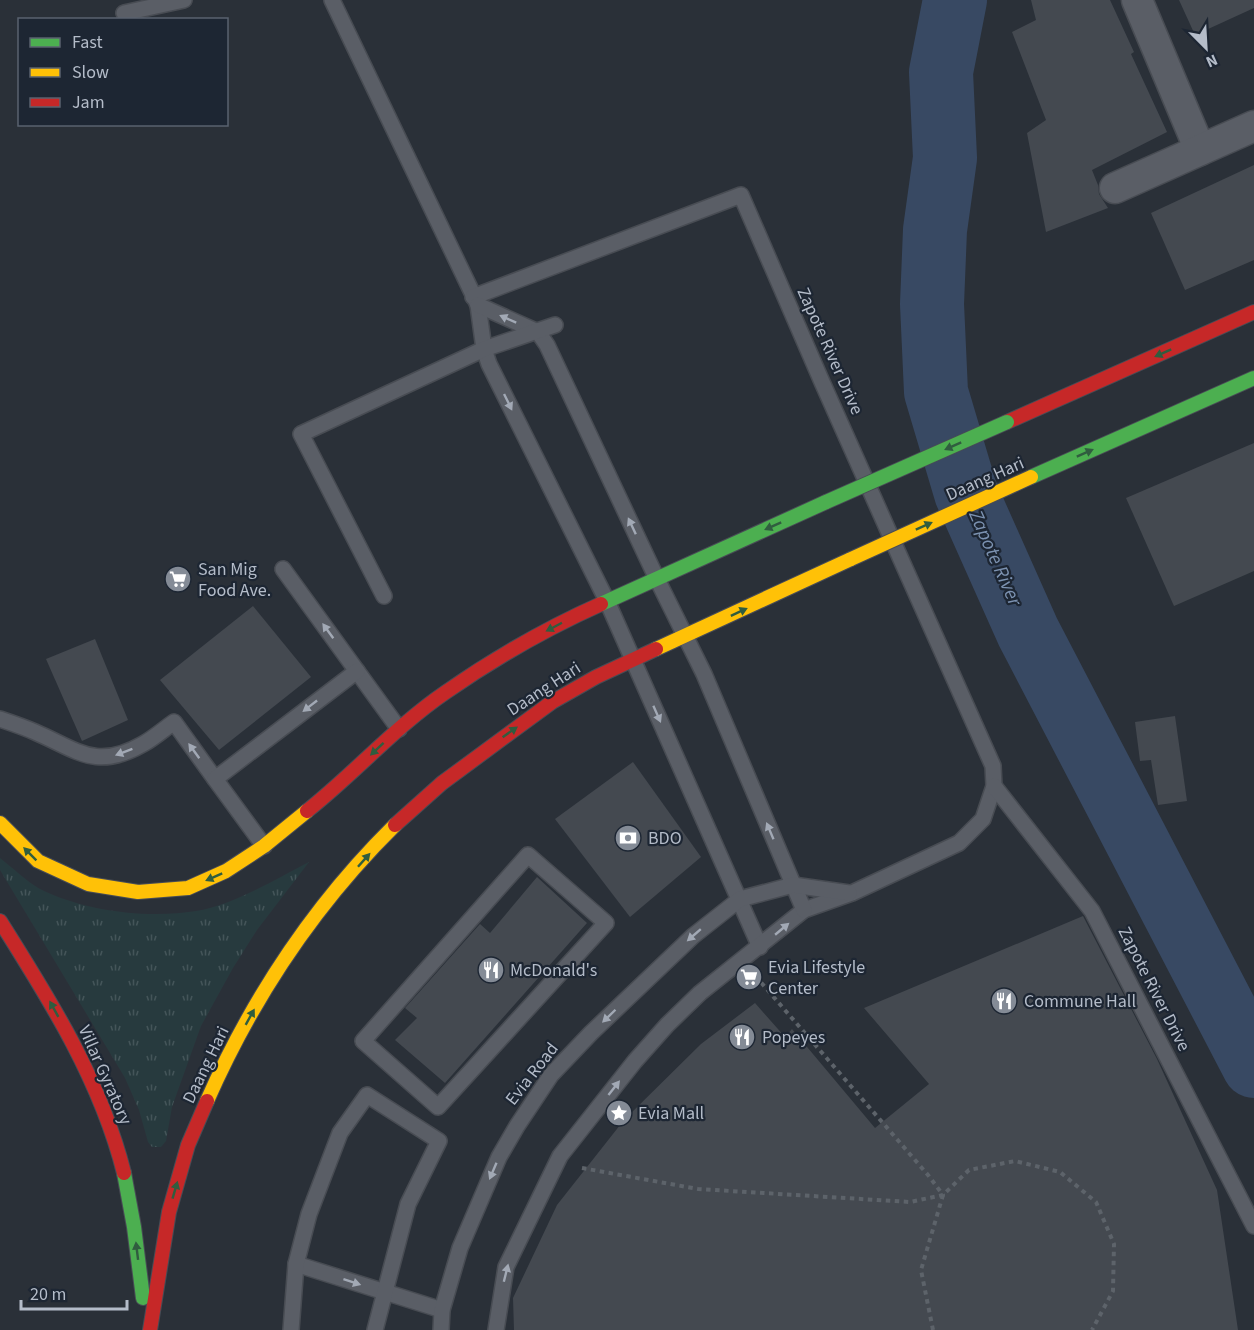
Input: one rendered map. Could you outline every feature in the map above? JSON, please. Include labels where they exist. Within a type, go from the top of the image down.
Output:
[{"type":"main road","points":[[0,824],[38,861],[88,884],[138,892],[188,888],[226,871],[264,846],[347,778],[399,729],[445,692],[520,645],[607,601],[1254,312]]},
{"type":"main road","name":"Daang Hari","points":[[148,1330],[169,1212],[188,1145],[223,1066],[259,1000],[293,947],[334,892],[393,827],[442,783],[552,702],[596,677],[851,559],[1254,378]]},
{"type":"main road","name":"Villar Gyratory","points":[[0,921],[68,1034],[105,1111],[122,1165],[133,1216],[148,1330]]},
{"type":"street","points":[[1137,0],[1200,150]]},
{"type":"street","points":[[1115,188],[1254,126]]},
{"type":"lane","points":[[124,13],[184,0]]},
{"type":"lane","points":[[332,0],[476,301],[484,349],[489,364],[607,601],[760,947]]},
{"type":"lane","name":"Zapote River Drive","points":[[476,301],[741,195],[993,766],[994,786],[983,819],[959,843],[852,893],[804,910]]},
{"type":"lane","points":[[476,301],[538,332],[547,345],[704,674],[804,910],[700,993],[667,1025],[635,1061],[560,1156],[506,1267],[496,1330]]},
{"type":"lane","points":[[384,596],[301,434],[484,349],[555,325]]},
{"type":"lane","points":[[283,569],[399,729]]},
{"type":"lane","points":[[215,779],[357,671]]},
{"type":"lane","points":[[0,719],[90,757],[114,755],[142,744],[174,722],[264,846]]},
{"type":"lane","name":"Zapote River Drive","points":[[994,786],[1092,911],[1254,1226]]},
{"type":"lane","points":[[528,855],[606,923],[438,1107],[363,1041],[528,855]]},
{"type":"lane","points":[[793,885],[852,893]]},
{"type":"lane","name":"Evia Road","points":[[441,1330],[442,1310],[460,1248],[499,1156],[551,1075],[591,1033],[693,936],[740,898],[793,885]]},
{"type":"lane","points":[[291,1330],[296,1264],[309,1214],[340,1133],[367,1095],[439,1141],[408,1204],[375,1330]]},
{"type":"lane","points":[[296,1264],[442,1310]]},
{"type":"path","points":[[745,959],[761,985],[921,1166],[943,1195]]},
{"type":"path","points":[[560,1156],[585,1170],[698,1189],[910,1202],[943,1195]]},
{"type":"path","points":[[933,1330],[921,1270],[943,1195],[969,1170],[1015,1161],[1060,1172],[1096,1202],[1114,1244],[1113,1291],[1092,1330]]},
{"type":"green space","points":[[0,858],[35,886],[57,897],[96,908],[157,914],[196,911],[225,903],[254,891],[309,862],[257,930],[201,1026],[172,1107],[166,1141],[161,1147],[152,1147],[148,1142],[139,1110],[125,1078],[0,870]]},
{"type":"building","points":[[1031,0],[1110,0],[1134,52],[1131,54],[1167,132],[1092,170],[1099,194],[1108,208],[1046,232],[1027,133],[1046,120],[1012,32],[1036,20]]},
{"type":"building","points":[[1179,0],[1254,0],[1254,8],[1195,35]]},
{"type":"building","points":[[1254,165],[1254,260],[1185,290],[1151,213]]},
{"type":"building","points":[[1254,443],[1254,571],[1174,606],[1126,498]]},
{"type":"building","points":[[253,606],[311,677],[219,750],[160,680]]},
{"type":"building","points":[[95,639],[128,720],[82,741],[46,659]]},
{"type":"building","points":[[1175,716],[1187,801],[1158,805],[1151,760],[1140,761],[1135,722]]},
{"type":"building","name":"BDO","points":[[633,762],[701,857],[630,917],[555,819]]},
{"type":"building","name":"McDonald's","points":[[537,877],[587,923],[445,1083],[395,1040],[417,1018],[405,1008],[480,924],[490,933]]},
{"type":"building","points":[[1083,916],[1157,1059],[1217,1190],[1238,1330],[514,1330],[513,1298],[557,1205],[624,1120],[701,1044],[755,1003],[785,1037],[792,1029],[875,1128],[929,1084],[864,1008]]},
{"type":"waterway","name":"Zapote River","points":[[955,0],[941,72],[945,158],[935,230],[932,304],[936,392],[966,493],[1028,632],[1254,1066]]},
{"type":"traffic: fast","points":[[1031,477],[1254,378]]},
{"type":"traffic: fast","points":[[826,502],[1007,422]]},
{"type":"traffic: fast","points":[[601,604],[826,502]]},
{"type":"traffic: fast","points":[[124,1173],[143,1298]]},
{"type":"traffic: slow","points":[[851,559],[1031,477]]},
{"type":"traffic: slow","points":[[656,649],[851,559]]},
{"type":"traffic: slow","points":[[0,823],[38,861],[88,884],[138,892],[188,888],[226,871],[264,846],[307,811]]},
{"type":"traffic: slow","points":[[207,1101],[244,1026],[288,954],[338,887],[395,825]]},
{"type":"traffic: jam","points":[[1007,422],[1254,312]]},
{"type":"traffic: jam","points":[[307,811],[410,720],[446,692],[522,644],[601,604]]},
{"type":"traffic: jam","points":[[395,825],[442,783],[552,702],[596,677],[656,649]]},
{"type":"traffic: jam","points":[[0,921],[55,1011],[88,1074],[102,1106],[124,1173]]},
{"type":"traffic: jam","points":[[150,1330],[169,1212],[188,1145],[207,1101]]},
{"type":"place","name":"San Mig Food Ave.","points":[[178,579]]},
{"type":"place","name":"BDO","points":[[628,838]]},
{"type":"place","name":"McDonald's","points":[[491,970]]},
{"type":"place","name":"Evia Lifestyle Center","points":[[749,977]]},
{"type":"place","name":"Commune Hall","points":[[1004,1001]]},
{"type":"place","name":"Popeyes","points":[[742,1037]]},
{"type":"place","name":"Evia Mall","points":[[619,1113]]}]
